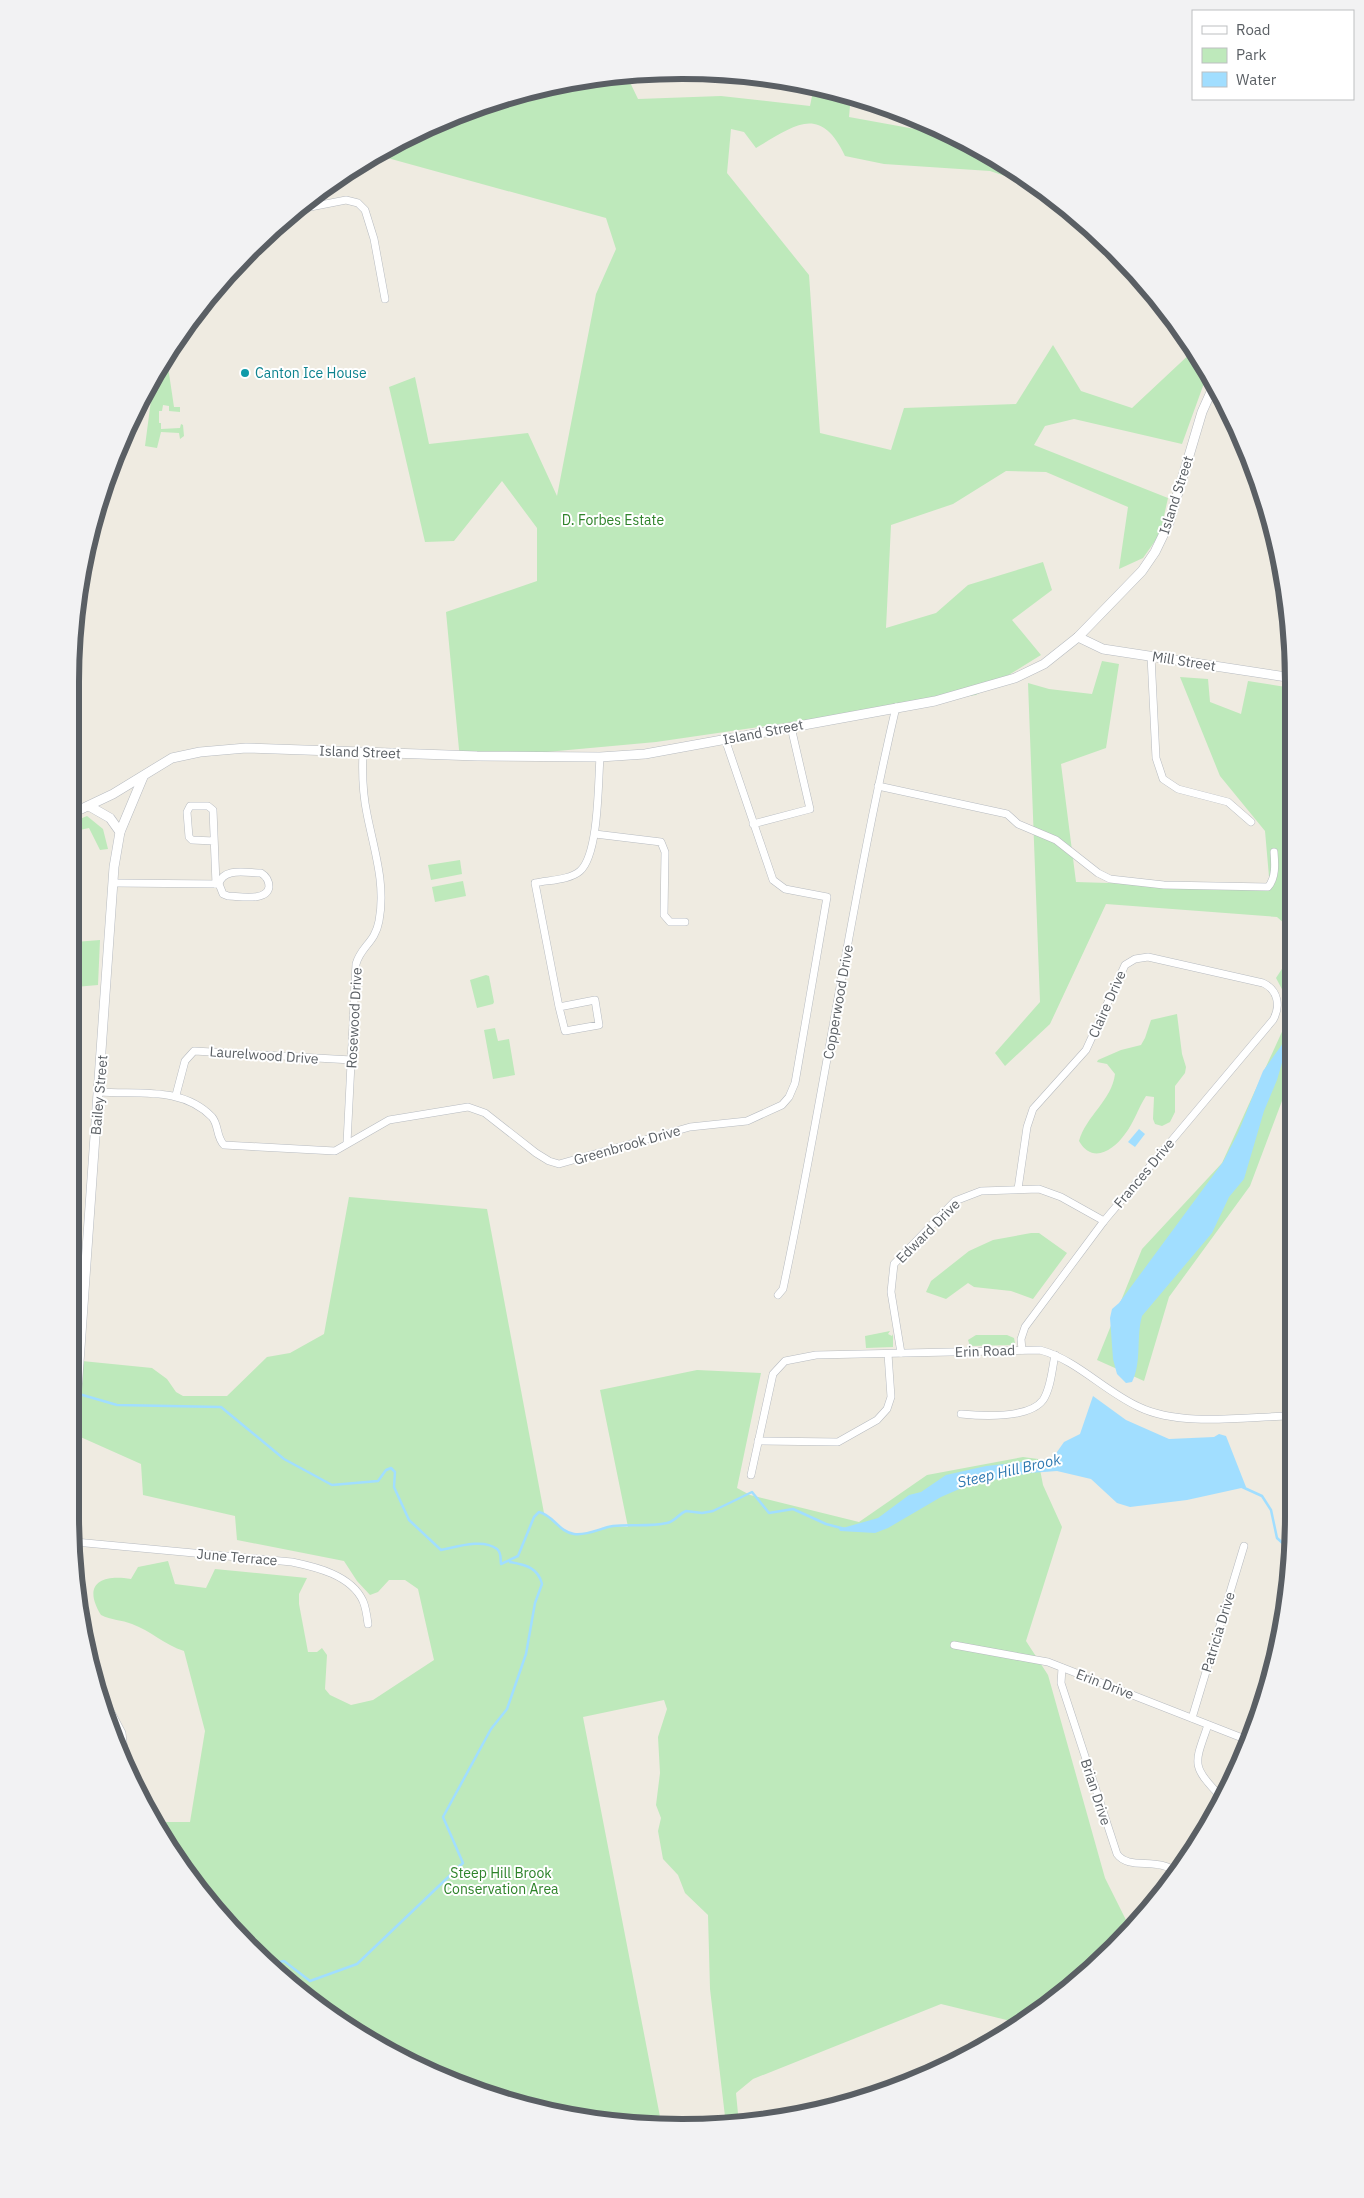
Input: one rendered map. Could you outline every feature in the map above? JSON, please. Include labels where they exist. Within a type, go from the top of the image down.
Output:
[{"type":"street","points":[[310,207],[346,200],[358,203],[365,210],[374,239],[385,299]]},
{"type":"street","name":"Island Street","points":[[79,810],[172,758],[200,752],[246,748],[600,757],[660,753],[977,691],[1015,678],[1044,664],[1078,636],[1142,571],[1155,552],[1169,523],[1202,412],[1211,392]]},
{"type":"street","name":"Mill Street","points":[[1078,636],[1103,649],[1285,677]]},
{"type":"street","points":[[1151,656],[1156,758],[1163,779],[1178,789],[1228,802],[1251,822]]},
{"type":"street","name":"Copperwood Drive","points":[[778,1295],[783,1289],[800,1208],[878,786],[896,707]]},
{"type":"street","points":[[753,824],[810,809],[791,726]]},
{"type":"street","name":"Greenbrook Drive","points":[[99,1092],[176,1095],[213,1118],[224,1145],[332,1151],[394,1118],[468,1107],[485,1113],[536,1153],[549,1161],[559,1164],[648,1141],[651,1137],[690,1127],[747,1121],[782,1105],[790,1097],[795,1083],[827,897],[778,885],[773,880],[726,739]]},
{"type":"street","name":"Rosewood Drive","points":[[347,1143],[356,964],[361,952],[375,936],[381,898],[375,847],[365,804],[363,752]]},
{"type":"street","points":[[559,1006],[595,1000],[599,1025],[565,1031],[559,1006],[535,883],[574,874],[581,870],[589,856],[595,834],[600,757]]},
{"type":"street","name":"Bailey Street","points":[[79,1366],[113,883],[120,832],[143,776]]},
{"type":"street","points":[[878,786],[1007,814],[1018,824],[1056,840],[1098,873],[1120,881],[1173,885],[1268,887],[1272,883],[1274,852]]},
{"type":"street","points":[[89,806],[110,818],[120,832]]},
{"type":"street","points":[[214,841],[192,840],[189,838],[187,812],[190,806],[208,806],[212,808],[218,884],[223,894],[228,896],[261,896],[267,892],[269,886],[266,878],[261,873],[227,873],[218,884]]},
{"type":"street","points":[[595,834],[661,842],[666,852],[664,915],[670,922],[685,922]]},
{"type":"street","points":[[113,883],[218,884]]},
{"type":"street","name":"Claire Drive","points":[[1018,1189],[1027,1127],[1033,1110],[1086,1050],[1125,965],[1144,956],[1248,979],[1267,985],[1273,991],[1278,1002]]},
{"type":"street","name":"Frances Drive","points":[[1022,1350],[1021,1339],[1025,1327],[1104,1221],[1273,1020],[1278,1002]]},
{"type":"street","name":"Laurelwood Drive","points":[[176,1095],[185,1061],[194,1051],[352,1060]]},
{"type":"street","name":"Edward Drive","points":[[901,1354],[891,1292],[892,1272],[896,1261],[960,1198],[981,1192],[1039,1189],[1053,1193],[1104,1221]]},
{"type":"street","name":"Erin Road","points":[[751,1475],[770,1381],[780,1365],[785,1361],[816,1355],[1040,1350],[1055,1355],[1138,1407],[1158,1415],[1188,1419],[1285,1416]]},
{"type":"street","points":[[758,1441],[838,1442],[877,1420],[887,1409],[891,1397],[888,1354]]},
{"type":"street","points":[[961,1414],[985,1416],[1028,1411],[1035,1407],[1046,1395],[1055,1355]]},
{"type":"street","name":"June Terrace","points":[[80,1542],[292,1562],[313,1566],[343,1579],[358,1592],[364,1602],[368,1624]]},
{"type":"street","name":"Patricia Drive","points":[[1192,1718],[1244,1546]]},
{"type":"street","name":"Erin Drive","points":[[954,1645],[1030,1658],[1062,1668],[1242,1738]]},
{"type":"street","name":"Brian Drive","points":[[1062,1668],[1061,1683],[1114,1850],[1120,1858],[1127,1862],[1155,1863],[1171,1869]]},
{"type":"street","points":[[117,1725],[122,1738]]},
{"type":"street","points":[[1208,1725],[1196,1760],[1204,1779],[1217,1794]]},
{"type":"green space","name":"D. Forbes Estate","points":[[630,81],[638,99],[721,96],[810,106],[813,93],[850,103],[849,117],[927,131],[984,160],[1017,180],[990,171],[884,164],[845,156],[836,140],[826,129],[816,124],[794,127],[756,148],[744,132],[731,129],[727,173],[809,275],[820,433],[891,450],[904,408],[1016,404],[1053,345],[1081,391],[1132,408],[1189,355],[1205,382],[1182,444],[1074,419],[1045,426],[1034,445],[1168,498],[1160,534],[1143,558],[1119,569],[1128,507],[1046,472],[1006,471],[953,504],[891,525],[886,628],[936,613],[968,585],[1043,562],[1052,590],[1012,620],[1041,655],[976,695],[656,742],[460,760],[446,612],[537,581],[537,528],[502,481],[454,541],[425,542],[389,387],[415,377],[429,444],[528,433],[557,496],[596,294],[616,249],[606,218],[385,157],[451,125],[526,99],[564,90]]},
{"type":"green space","points":[[168,367],[174,407],[180,407],[180,412],[169,411],[169,406],[163,405],[162,411],[159,411],[159,423],[161,423],[161,429],[180,428],[181,424],[183,425],[184,436],[180,439],[179,433],[161,432],[157,448],[145,446],[152,395]]},
{"type":"green space","points":[[1102,661],[1119,664],[1106,748],[1061,764],[1076,882],[1270,888],[1265,831],[1220,776],[1180,677],[1208,679],[1210,702],[1241,714],[1248,681],[1285,687],[1285,924],[1277,917],[1106,904],[1050,1024],[1005,1066],[995,1053],[1040,1002],[1028,683],[1049,689],[1092,694]]},
{"type":"green space","points":[[87,816],[103,829],[108,849],[100,850],[89,828],[79,830],[79,819]]},
{"type":"green space","points":[[460,860],[462,874],[431,880],[428,865]]},
{"type":"green space","points":[[463,881],[466,896],[435,902],[432,887]]},
{"type":"green space","points":[[100,940],[98,985],[79,987],[79,942]]},
{"type":"green space","points":[[1285,964],[1285,995],[1276,978]]},
{"type":"green space","points":[[486,975],[489,976],[494,1002],[493,1004],[477,1008],[470,980]]},
{"type":"green space","points":[[1177,1014],[1182,1054],[1186,1067],[1185,1073],[1175,1086],[1175,1112],[1170,1122],[1162,1126],[1155,1124],[1153,1119],[1154,1097],[1146,1096],[1128,1130],[1115,1146],[1102,1152],[1090,1152],[1079,1141],[1082,1132],[1109,1092],[1115,1074],[1107,1064],[1097,1062],[1098,1060],[1121,1050],[1141,1045],[1151,1020]]},
{"type":"green space","points":[[1285,1025],[1285,1093],[1250,1186],[1169,1297],[1144,1381],[1097,1360],[1142,1249],[1222,1163]]},
{"type":"green space","points":[[495,1028],[498,1041],[509,1039],[515,1075],[493,1079],[484,1030]]},
{"type":"green space","name":"Steep Hill Brook Conservation Area","points":[[349,1197],[487,1209],[544,1513],[560,1527],[573,1534],[585,1534],[613,1526],[628,1527],[600,1390],[697,1370],[761,1373],[737,1488],[750,1495],[859,1522],[927,1475],[1023,1457],[1038,1459],[1043,1485],[1062,1527],[1026,1641],[1048,1675],[1105,1878],[1128,1923],[1080,1970],[1012,2021],[941,2004],[753,2079],[736,2093],[738,2116],[725,2118],[710,1989],[708,1915],[685,1893],[678,1875],[663,1859],[658,1831],[661,1818],[656,1805],[660,1773],[658,1737],[667,1709],[664,1700],[583,1717],[660,2118],[603,2114],[564,2108],[488,2087],[415,2057],[347,2018],[315,1995],[255,1943],[228,1914],[180,1851],[162,1822],[190,1822],[205,1731],[184,1651],[139,1627],[101,1615],[93,1596],[94,1589],[103,1580],[111,1578],[131,1579],[138,1567],[168,1561],[175,1584],[206,1588],[215,1569],[307,1578],[299,1594],[299,1604],[308,1652],[317,1652],[322,1648],[327,1655],[325,1689],[330,1695],[351,1705],[373,1700],[434,1660],[418,1589],[405,1580],[389,1580],[378,1592],[370,1595],[357,1581],[344,1561],[237,1540],[235,1516],[143,1495],[141,1464],[79,1436],[79,1398],[82,1361],[152,1368],[167,1379],[176,1392],[183,1396],[227,1396],[267,1357],[290,1353],[324,1334]]},
{"type":"green space","points":[[1039,1233],[1067,1253],[1033,1299],[1011,1291],[974,1287],[968,1283],[946,1299],[926,1292],[931,1281],[969,1251],[993,1240]]},
{"type":"green space","points":[[890,1331],[888,1334],[892,1336],[893,1334],[893,1347],[866,1348],[865,1336]]},
{"type":"green space","points":[[976,1335],[1007,1335],[1014,1338],[1015,1343],[1012,1345],[970,1346],[968,1340]]},
{"type":"water","points":[[1285,1040],[1285,1053],[1277,1080],[1264,1111],[1244,1179],[1229,1197],[1212,1233],[1142,1316],[1137,1366],[1132,1382],[1126,1383],[1117,1374],[1113,1359],[1110,1318],[1112,1309],[1119,1303],[1223,1162],[1238,1133],[1263,1071]]},
{"type":"water","points":[[1139,1129],[1145,1134],[1135,1147],[1128,1142]]},
{"type":"water","points":[[1093,1396],[1126,1420],[1169,1439],[1214,1437],[1219,1434],[1226,1436],[1246,1487],[1187,1500],[1130,1507],[1117,1503],[1091,1479],[1057,1471],[1030,1473],[971,1484],[941,1497],[888,1528],[875,1533],[840,1531],[839,1529],[878,1518],[909,1495],[921,1492],[946,1475],[986,1466],[1052,1459],[1064,1442],[1080,1434]]},
{"type":"waterway","name":"Steep Hill Brook","points":[[79,1394],[117,1405],[221,1407],[284,1459],[332,1485],[378,1481],[386,1470],[391,1468],[395,1472],[394,1487],[409,1520],[441,1550],[469,1544],[484,1544],[499,1551],[501,1564],[518,1556],[534,1517],[539,1512],[548,1516],[569,1533],[584,1534],[613,1526],[667,1523],[673,1521],[686,1511],[702,1513],[713,1511],[752,1492],[769,1513],[793,1509],[826,1524],[845,1529]]},
{"type":"waterway","name":"Steep Hill Brook","points":[[1240,1486],[1262,1496],[1271,1510],[1277,1538],[1284,1545]]},
{"type":"waterway","points":[[276,1963],[284,1961],[310,1981],[357,1964],[463,1863],[443,1817],[491,1729],[507,1709],[526,1654],[535,1603],[542,1584],[534,1570],[510,1562]]},
{"type":"place","name":"Canton Ice House","points":[[245,373]]}]
